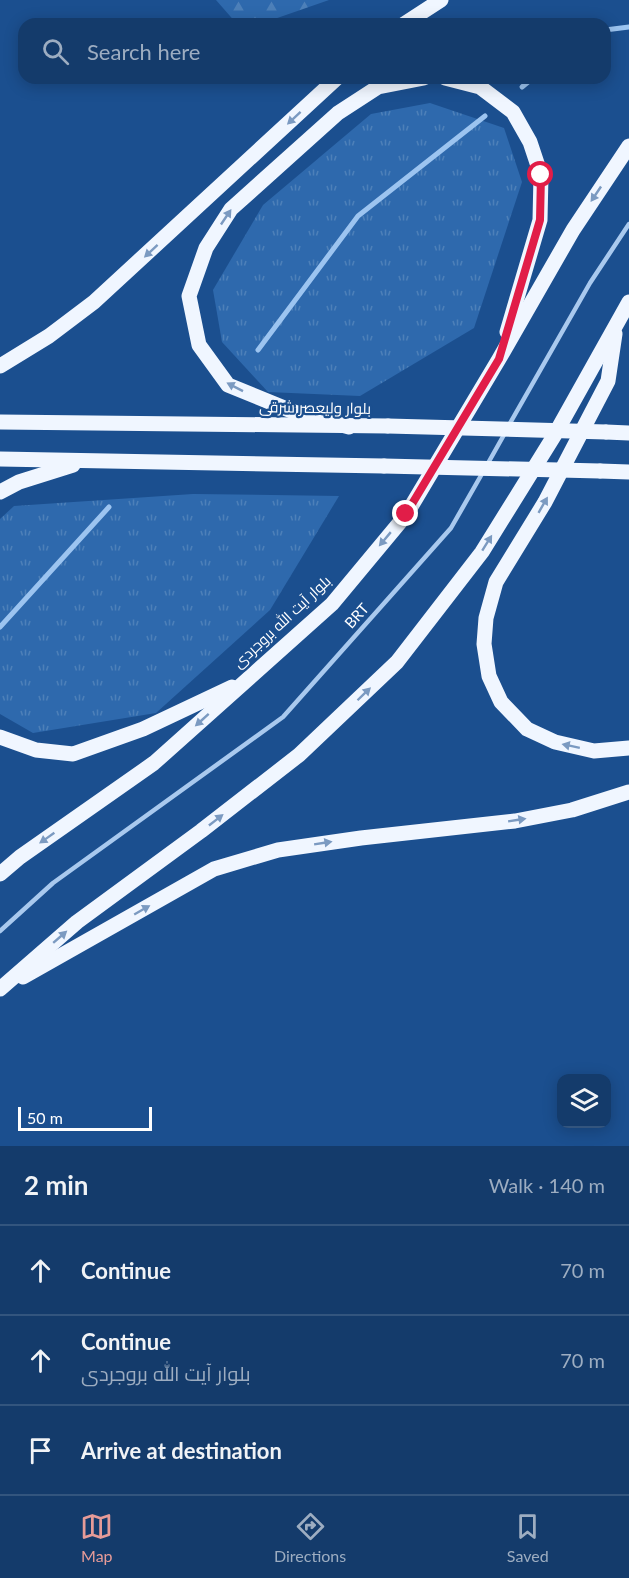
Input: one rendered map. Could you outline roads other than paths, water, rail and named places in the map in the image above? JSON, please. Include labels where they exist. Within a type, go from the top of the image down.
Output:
[{"type":"main road","points":[[413,18],[441,0]]},
{"type":"main road","points":[[0,366],[50,336],[94,302],[330,84]]},
{"type":"main road","points":[[349,427],[294,412],[228,385],[199,345],[189,296],[206,248],[231,209],[338,113],[378,87],[393,84]]},
{"type":"main road","points":[[468,84],[480,87],[513,112],[531,142],[541,175],[540,220],[499,359]]},
{"type":"main road","name":"بلوار آیت الله بروجردی","points":[[0,874],[20,857],[154,763],[332,604],[406,514],[573,230],[629,146]]},
{"type":"main road","points":[[0,990],[77,922],[201,831],[299,755],[397,662],[482,552],[554,436],[629,302]]},
{"type":"main road","points":[[617,322],[608,381],[545,502],[496,582],[486,618],[484,644],[489,676],[501,702],[527,729],[555,742],[594,751],[629,748]]},
{"type":"main road","name":"بلوار ولیعصر شرقی","points":[[0,422],[388,426],[629,433]]},
{"type":"main road","points":[[0,459],[629,472]]},
{"type":"main road","points":[[0,492],[19,482],[86,461]]},
{"type":"main road","points":[[0,737],[36,750],[73,754],[143,729],[249,679]]},
{"type":"main road","points":[[0,990],[214,869],[278,850],[514,821],[572,810],[629,792]]},
{"type":"lane","name":"BRT","points":[[0,931],[53,883],[283,717],[451,528],[590,282],[629,224]]},
{"type":"waterway","points":[[611,29],[629,27]]},
{"type":"waterway","points":[[522,87],[526,84]]},
{"type":"waterway","points":[[258,350],[358,216],[485,116]]},
{"type":"waterway","points":[[0,627],[109,507]]}]
